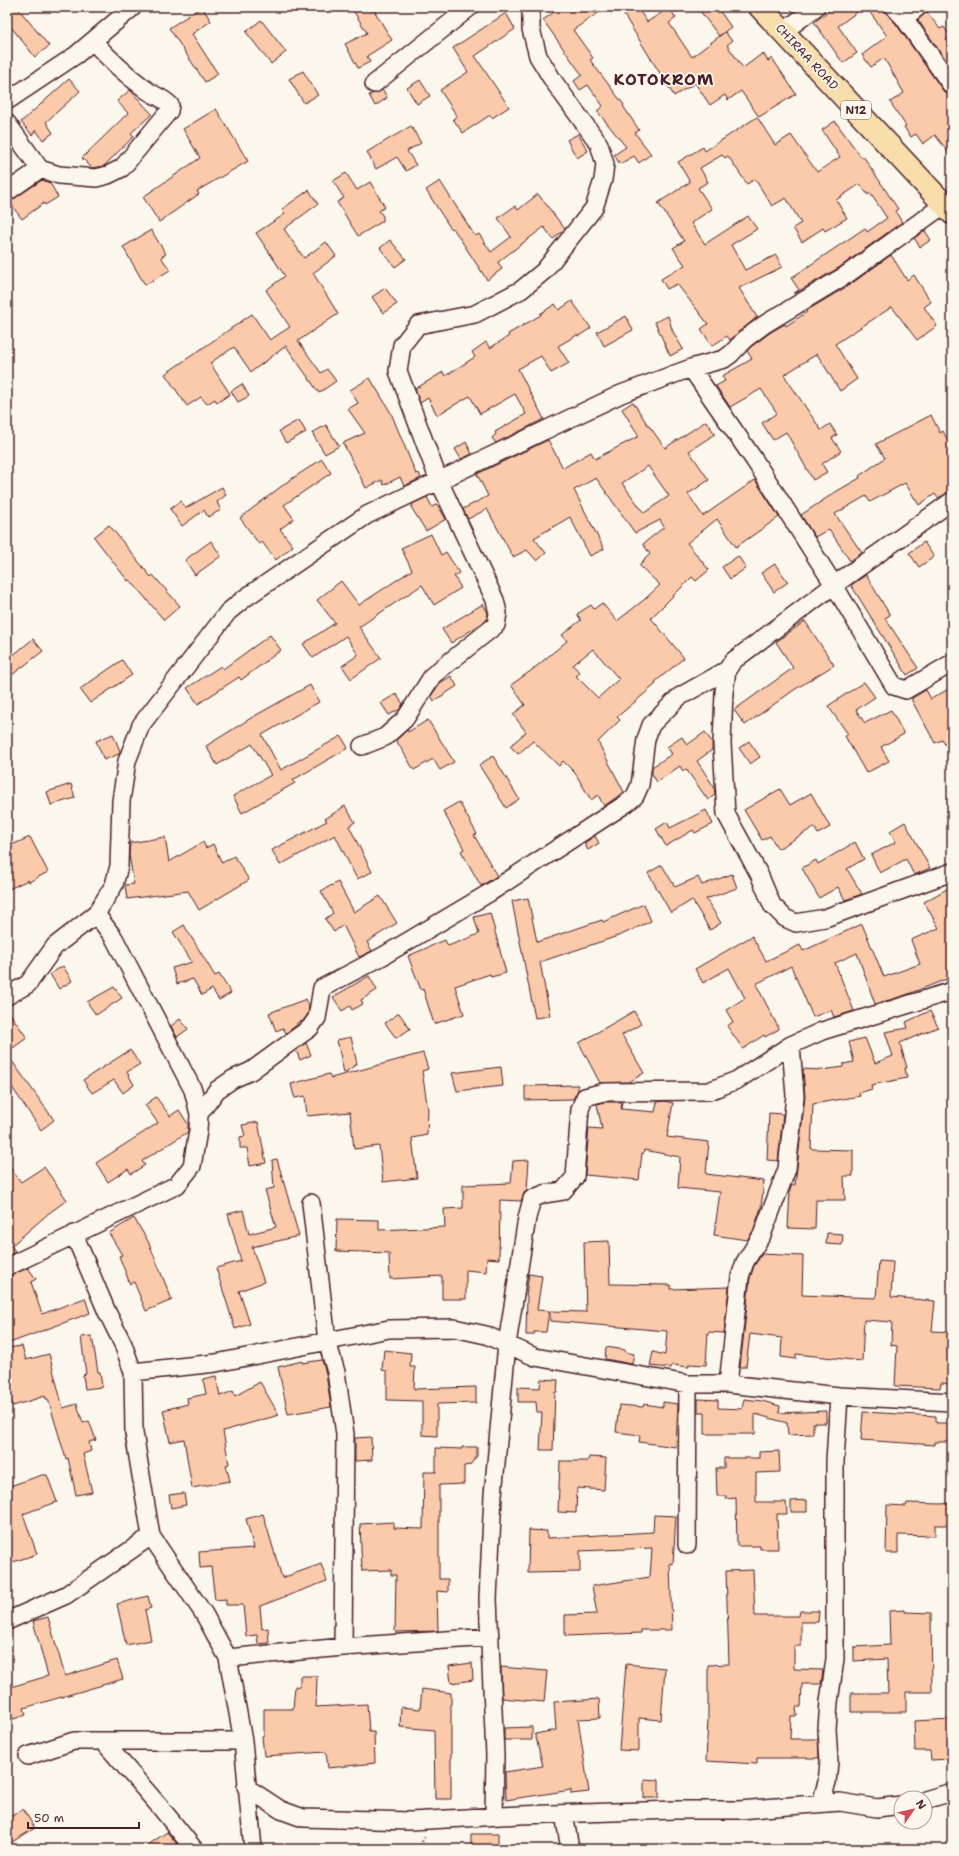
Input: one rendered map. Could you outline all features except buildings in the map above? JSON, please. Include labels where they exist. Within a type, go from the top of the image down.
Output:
[{"type":"highway","name":"CHIRAA ROAD","points":[[760,7],[948,208]]},
{"type":"street","points":[[7,101],[76,55],[133,7]]},
{"type":"street","points":[[374,84],[470,7]]},
{"type":"street","points":[[362,746],[385,737],[404,719],[434,675],[496,625],[498,613],[495,600],[438,481],[398,372],[402,345],[418,325],[475,314],[521,290],[544,272],[594,208],[603,180],[605,164],[599,144],[554,82],[538,56],[531,29],[531,7]]},
{"type":"street","points":[[783,32],[816,7]]},
{"type":"street","points":[[918,7],[899,13],[952,86]]},
{"type":"street","points":[[7,123],[40,169],[59,175],[96,178],[108,175],[122,168],[169,111],[170,106],[165,100],[145,89],[113,63],[93,41]]},
{"type":"street","points":[[7,192],[40,169]]},
{"type":"street","points":[[7,996],[28,984],[55,946],[96,914],[114,885],[118,866],[121,801],[127,761],[141,725],[228,612],[245,598],[367,515],[620,394],[692,368],[724,359],[731,354],[745,339],[765,324],[948,208]]},
{"type":"street","points":[[692,368],[755,461],[834,585],[894,686],[906,690],[952,663]]},
{"type":"street","points":[[952,501],[834,585],[733,661],[727,670],[724,692],[722,743],[726,814],[759,874],[772,904],[785,918],[796,923],[825,918],[952,872]]},
{"type":"street","points":[[199,1114],[217,1090],[233,1079],[251,1071],[310,1028],[317,1018],[322,988],[383,956],[489,893],[627,803],[635,796],[640,785],[646,739],[651,724],[679,698],[727,670]]},
{"type":"street","points":[[7,1267],[177,1185],[192,1166],[199,1114],[193,1090],[114,938],[96,914]]},
{"type":"street","points":[[494,1816],[495,1755],[488,1599],[493,1495],[507,1344],[527,1218],[532,1199],[544,1194],[562,1191],[575,1177],[580,1109],[585,1097],[604,1092],[709,1091],[737,1080],[791,1045],[822,1031],[952,991]]},
{"type":"street","points":[[728,1384],[740,1277],[745,1262],[762,1235],[788,1169],[795,1096],[791,1045]]},
{"type":"street","points":[[311,1203],[327,1341],[336,1372],[346,1434],[343,1646]]},
{"type":"street","points":[[74,1234],[104,1305],[123,1344],[133,1372],[134,1434],[151,1536],[204,1614],[228,1658],[243,1741],[246,1787],[253,1849]]},
{"type":"street","points":[[133,1372],[216,1362],[389,1329],[454,1328],[486,1335],[535,1357],[688,1384],[728,1384],[839,1396],[952,1402]]},
{"type":"street","points":[[687,1545],[688,1384]]},
{"type":"street","points":[[821,1803],[827,1782],[829,1762],[827,1729],[835,1659],[835,1461],[839,1396]]},
{"type":"street","points":[[7,1621],[66,1595],[151,1536]]},
{"type":"street","points":[[228,1658],[343,1646],[490,1638]]},
{"type":"street","points":[[28,1756],[74,1741],[243,1741]]},
{"type":"street","points":[[103,1741],[194,1849]]},
{"type":"street","points":[[246,1787],[281,1810],[303,1818],[410,1821],[494,1816],[674,1810],[739,1810],[840,1802],[877,1808],[893,1806]]},
{"type":"street","points":[[933,1798],[952,1792]]},
{"type":"street","points":[[564,1814],[570,1849]]},
{"type":"district","name":"KOTOKROM","points":[[664,79]]}]
